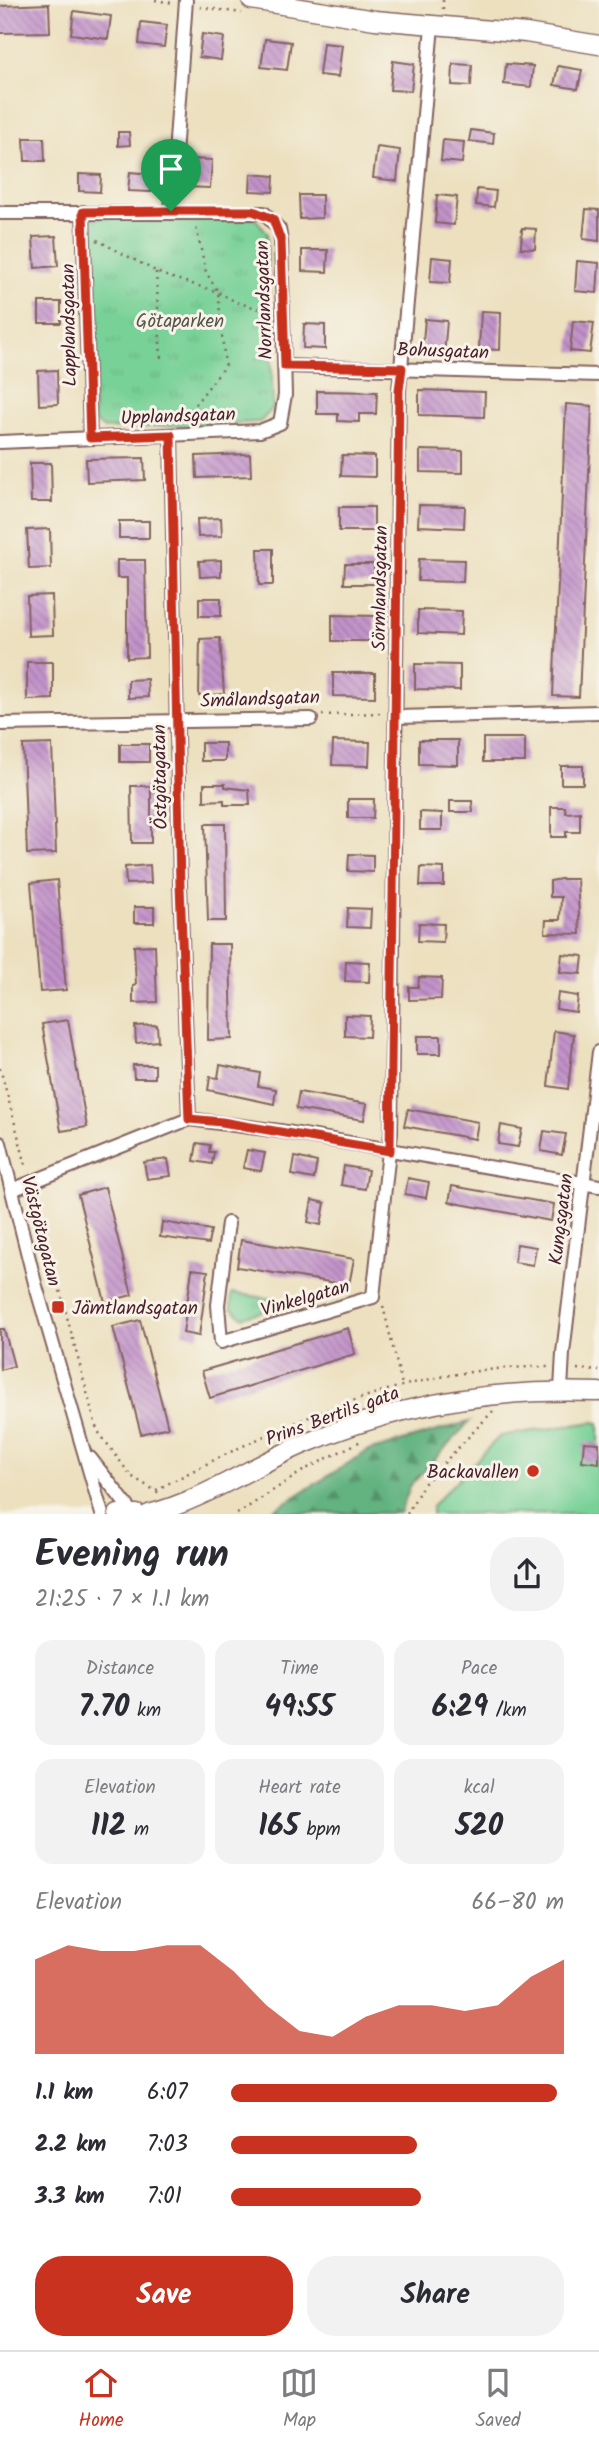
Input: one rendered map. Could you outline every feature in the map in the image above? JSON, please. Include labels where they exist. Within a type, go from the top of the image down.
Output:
[{"type":"street","points":[[171,211],[186,0]]},
{"type":"street","points":[[263,1],[437,19],[599,45]]},
{"type":"street","name":"Sörmlandsgatan","points":[[390,1151],[399,390],[437,19]]},
{"type":"street","points":[[0,213],[196,211]]},
{"type":"street","name":"Norrlandsgatan","points":[[196,211],[266,214],[279,229],[285,366],[283,411],[280,423],[273,427]]},
{"type":"street","name":"Lapplandsgatan","points":[[83,212],[90,438]]},
{"type":"street","name":"Bohusgatan","points":[[285,366],[599,375]]},
{"type":"street","name":"Upplandsgatan","points":[[0,442],[171,435],[273,427]]},
{"type":"street","name":"Östgötagatan","points":[[171,435],[189,1119]]},
{"type":"street","points":[[397,714],[599,712]]},
{"type":"street","name":"Smålandsgatan","points":[[0,724],[311,719]]},
{"type":"street","name":"Kungsgatan","points":[[561,1390],[563,1353],[599,1052]]},
{"type":"street","points":[[12,1190],[189,1119],[234,1123],[599,1186]]},
{"type":"street","name":"Västgötagatan","points":[[0,1143],[102,1514]]},
{"type":"street","name":"Vinkelgatan","points":[[228,1223],[218,1305],[221,1342],[373,1297],[390,1151]]},
{"type":"street","name":"Prins Bertils gata","points":[[134,1513],[210,1490],[306,1443],[408,1408],[499,1393],[561,1390],[599,1392]]},
{"type":"street","name":"Västgötagatan","points":[[84,1449],[134,1513]]},
{"type":"street","name":"Prins Bertils gata","points":[[186,1514],[210,1490]]},
{"type":"path","points":[[437,19],[443,0]]},
{"type":"path","points":[[171,435],[225,366],[218,292],[206,272],[200,252],[196,211]]},
{"type":"path","points":[[85,234],[156,272],[218,292],[260,311],[282,314]]},
{"type":"path","points":[[156,272],[161,359]]},
{"type":"path","name":"Smålandsgatan","points":[[311,719],[311,716],[397,714]]},
{"type":"path","points":[[0,1068],[97,1430],[131,1476],[156,1490]]},
{"type":"path","points":[[373,1297],[382,1303],[402,1385]]},
{"type":"path","points":[[407,1514],[423,1485],[496,1409],[485,1411]]},
{"type":"path","points":[[237,1514],[306,1469],[368,1439]]},
{"type":"green space","name":"Götaparken","points":[[88,217],[255,218],[267,233],[273,408],[260,422],[104,429],[94,421]]},
{"type":"green space","points":[[232,1293],[273,1299],[273,1309],[243,1317],[231,1308]]},
{"type":"green space","points":[[469,1422],[410,1486],[400,1513],[269,1513],[368,1451]]},
{"type":"green space","name":"Backavallen","points":[[599,1423],[599,1513],[432,1514],[432,1506],[500,1436]]},
{"type":"building","points":[[49,4],[50,32],[0,33],[0,6]]},
{"type":"building","points":[[74,11],[111,16],[108,39],[71,34]]},
{"type":"building","points":[[141,22],[167,25],[164,47],[139,44]]},
{"type":"building","points":[[202,34],[224,37],[221,60],[199,57]]},
{"type":"building","points":[[265,39],[291,42],[287,70],[261,67]]},
{"type":"building","points":[[323,43],[342,45],[338,77],[319,75]]},
{"type":"building","points":[[393,61],[414,64],[411,91],[390,90]]},
{"type":"building","points":[[453,64],[472,65],[471,86],[452,85]]},
{"type":"building","points":[[506,64],[533,66],[531,87],[504,84]]},
{"type":"building","points":[[558,66],[582,70],[578,89],[554,85]]},
{"type":"building","points":[[471,130],[494,133],[493,144],[469,141]]},
{"type":"building","points":[[118,132],[129,132],[130,145],[118,146]]},
{"type":"building","points":[[24,138],[44,138],[45,161],[25,161]]},
{"type":"building","points":[[443,140],[464,142],[462,163],[441,161]]},
{"type":"building","points":[[377,147],[400,150],[397,181],[373,178]]},
{"type":"building","points":[[188,159],[212,160],[210,188],[186,187]]},
{"type":"building","points":[[130,172],[152,174],[151,192],[128,191]]},
{"type":"building","points":[[79,174],[101,175],[100,192],[79,191]]},
{"type":"building","points":[[251,174],[274,176],[273,192],[250,191]]},
{"type":"building","points":[[477,189],[496,191],[494,207],[476,205]]},
{"type":"building","points":[[299,195],[322,195],[322,218],[300,219]]},
{"type":"building","points":[[437,195],[457,197],[454,225],[435,223]]},
{"type":"building","points":[[586,209],[599,210],[599,241],[583,239]]},
{"type":"building","points":[[522,228],[536,229],[535,249],[521,248]]},
{"type":"building","points":[[56,236],[58,266],[35,268],[33,237]]},
{"type":"building","points":[[302,250],[328,250],[327,272],[302,271]]},
{"type":"building","points":[[432,257],[452,259],[450,283],[430,282]]},
{"type":"building","points":[[577,261],[599,263],[597,293],[575,291]]},
{"type":"building","points":[[39,302],[61,302],[61,323],[39,323]]},
{"type":"building","points":[[481,311],[501,312],[500,350],[479,349]]},
{"type":"building","points":[[425,319],[447,321],[444,355],[422,353]]},
{"type":"building","points":[[573,321],[594,323],[590,353],[570,351]]},
{"type":"building","points":[[304,324],[325,325],[325,349],[303,348]]},
{"type":"building","points":[[57,370],[58,404],[39,405],[38,371]]},
{"type":"building","points":[[419,390],[485,392],[484,417],[419,415]]},
{"type":"building","points":[[317,391],[377,392],[376,414],[359,414],[359,422],[338,421],[338,414],[317,414]]},
{"type":"building","points":[[566,404],[592,406],[579,697],[553,696]]},
{"type":"building","points":[[420,450],[463,451],[463,473],[420,472]]},
{"type":"building","points":[[250,454],[251,476],[197,478],[196,456]]},
{"type":"building","points":[[342,455],[375,456],[375,477],[341,476]]},
{"type":"building","points":[[144,458],[145,480],[87,482],[86,459]]},
{"type":"building","points":[[30,463],[51,463],[52,502],[31,502]]},
{"type":"building","points":[[419,505],[465,506],[464,528],[418,526]]},
{"type":"building","points":[[339,507],[374,507],[374,531],[339,531]]},
{"type":"building","points":[[221,518],[222,536],[198,537],[197,519]]},
{"type":"building","points":[[119,521],[149,521],[149,538],[119,538]]},
{"type":"building","points":[[50,529],[51,568],[29,569],[27,530]]},
{"type":"building","points":[[258,549],[273,549],[273,585],[259,585]]},
{"type":"building","points":[[419,559],[464,560],[463,582],[418,581]]},
{"type":"building","points":[[117,560],[145,560],[147,657],[127,658],[127,578],[117,578]]},
{"type":"building","points":[[221,560],[221,576],[200,577],[199,561]]},
{"type":"building","points":[[345,564],[374,564],[374,584],[344,584]]},
{"type":"building","points":[[52,595],[53,635],[28,636],[27,596]]},
{"type":"building","points":[[199,598],[221,598],[221,616],[199,616]]},
{"type":"building","points":[[418,610],[462,611],[461,635],[418,633]]},
{"type":"building","points":[[332,615],[375,616],[375,641],[332,641]]},
{"type":"building","points":[[220,638],[224,694],[199,696],[200,639]]},
{"type":"building","points":[[27,662],[53,662],[53,699],[27,700]]},
{"type":"building","points":[[415,664],[460,665],[460,690],[415,689]]},
{"type":"building","points":[[333,673],[375,673],[375,697],[333,696]]},
{"type":"building","points":[[147,679],[148,697],[128,698],[128,680]]},
{"type":"building","points":[[483,738],[525,738],[525,762],[483,762]]},
{"type":"building","points":[[419,740],[458,740],[458,765],[419,764]]},
{"type":"building","points":[[333,741],[370,742],[369,766],[332,765]]},
{"type":"building","points":[[201,743],[225,743],[225,761],[201,761]]},
{"type":"building","points":[[52,744],[56,853],[27,854],[23,745]]},
{"type":"building","points":[[120,744],[149,744],[149,762],[120,762]]},
{"type":"building","points":[[561,766],[583,766],[583,784],[561,784]]},
{"type":"building","points":[[204,784],[225,784],[225,787],[249,790],[250,805],[224,805],[224,800],[204,801]]},
{"type":"building","points":[[131,786],[151,786],[151,843],[132,843]]},
{"type":"building","points":[[348,799],[374,799],[373,818],[348,818]]},
{"type":"building","points":[[450,801],[472,801],[473,812],[450,812]]},
{"type":"building","points":[[551,807],[565,807],[566,813],[580,812],[580,832],[566,832],[566,837],[551,837]]},
{"type":"building","points":[[420,812],[442,813],[442,830],[420,830]]},
{"type":"building","points":[[205,824],[225,824],[226,921],[208,921]]},
{"type":"building","points":[[349,854],[373,855],[373,872],[348,871]]},
{"type":"building","points":[[150,865],[151,883],[126,884],[125,867]]},
{"type":"building","points":[[421,867],[444,868],[444,886],[420,886]]},
{"type":"building","points":[[577,879],[580,934],[545,933],[546,920],[560,920],[561,897],[550,897],[550,881]]},
{"type":"building","points":[[57,880],[66,990],[40,992],[31,883]]},
{"type":"building","points":[[134,907],[154,907],[154,923],[134,923]]},
{"type":"building","points":[[348,908],[371,909],[370,928],[347,927]]},
{"type":"building","points":[[419,923],[444,924],[443,942],[418,941]]},
{"type":"building","points":[[209,944],[230,944],[232,1039],[208,1040]]},
{"type":"building","points":[[155,945],[157,1002],[133,1003],[133,986],[136,985],[134,946]]},
{"type":"building","points":[[562,954],[583,956],[581,974],[560,972]]},
{"type":"building","points":[[346,961],[370,962],[369,982],[345,981]]},
{"type":"building","points":[[419,977],[442,978],[441,999],[409,1000],[409,987],[418,987]]},
{"type":"building","points":[[558,993],[578,996],[576,1012],[556,1009]]},
{"type":"building","points":[[345,1015],[370,1016],[369,1037],[345,1036]]},
{"type":"building","points":[[68,1020],[87,1127],[61,1131],[42,1024]]},
{"type":"building","points":[[157,1025],[158,1041],[136,1043],[135,1026]]},
{"type":"building","points":[[554,1031],[574,1034],[568,1089],[548,1086]]},
{"type":"building","points":[[417,1036],[441,1036],[441,1054],[417,1054]]},
{"type":"building","points":[[133,1065],[155,1065],[155,1078],[134,1078]]},
{"type":"building","points":[[220,1065],[260,1073],[258,1086],[276,1089],[274,1104],[208,1090],[210,1077],[218,1078]]},
{"type":"building","points":[[299,1092],[367,1104],[364,1120],[296,1109]]},
{"type":"building","points":[[408,1109],[478,1122],[475,1139],[404,1126]]},
{"type":"building","points":[[501,1125],[522,1129],[518,1147],[498,1144]]},
{"type":"building","points":[[544,1131],[566,1134],[562,1155],[541,1151]]},
{"type":"building","points":[[197,1143],[210,1145],[209,1152],[214,1152],[212,1164],[194,1161]]},
{"type":"building","points":[[247,1150],[265,1153],[261,1171],[243,1168]]},
{"type":"building","points":[[295,1157],[317,1162],[314,1179],[292,1175]]},
{"type":"building","points":[[168,1159],[171,1176],[147,1179],[144,1162]]},
{"type":"building","points":[[344,1166],[368,1170],[365,1189],[341,1185]]},
{"type":"building","points":[[408,1178],[429,1182],[426,1198],[405,1194]]},
{"type":"building","points":[[452,1186],[554,1204],[551,1221],[449,1202]]},
{"type":"building","points":[[105,1187],[132,1295],[105,1302],[78,1195]]},
{"type":"building","points":[[312,1200],[325,1203],[321,1225],[308,1222]]},
{"type":"building","points":[[162,1222],[211,1230],[208,1244],[160,1237]]},
{"type":"building","points":[[241,1240],[354,1259],[349,1285],[237,1267]]},
{"type":"building","points":[[517,1244],[536,1247],[533,1265],[514,1262]]},
{"type":"building","points":[[192,1269],[208,1271],[199,1336],[183,1333]]},
{"type":"building","points":[[140,1320],[168,1427],[141,1434],[113,1327]]},
{"type":"building","points":[[348,1328],[355,1354],[210,1398],[202,1371]]},
{"type":"building","points":[[0,1329],[4,1329],[14,1366],[0,1370]]},
{"type":"building","points":[[584,1442],[599,1443],[599,1463],[582,1461]]},
{"type":"place","name":"Jämtlandsgatan","points":[[58,1307]]},
{"type":"place","name":"Backavallen","points":[[533,1471]]},
{"type":"route","points":[[171,211],[253,211],[264,213],[273,219],[279,229],[281,241],[285,366],[402,368],[399,390],[390,1151],[280,1131],[189,1119],[186,1097],[180,885],[171,435],[90,438],[83,212],[171,211]]}]
